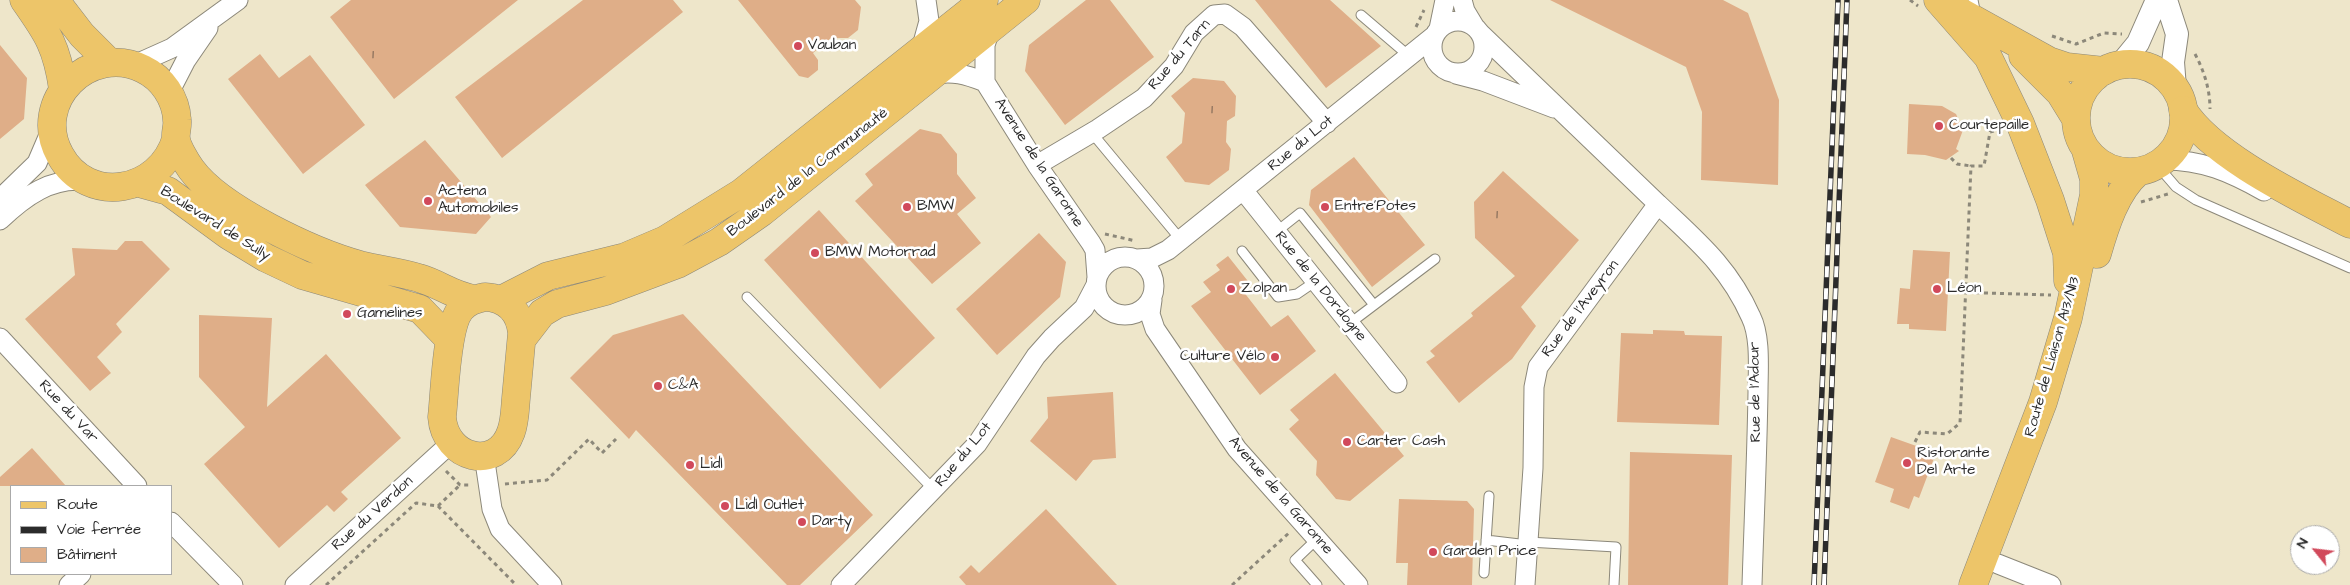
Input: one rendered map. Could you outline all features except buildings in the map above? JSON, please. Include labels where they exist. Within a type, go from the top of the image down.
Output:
[{"type":"main road","points":[[24,0],[55,48],[63,89]]},
{"type":"main road","name":"Boulevard de Sully","points":[[55,0],[82,35],[121,64],[152,74],[169,93],[177,119],[176,139],[165,163],[139,183],[113,187],[87,181],[74,172],[63,160],[55,144],[52,128],[54,110],[63,89],[83,71],[121,64]]},
{"type":"main road","name":"Boulevard de la Communauté","points":[[451,444],[443,428],[442,417],[450,340],[457,314],[465,305],[488,299],[548,276],[626,257],[664,240],[741,193],[984,0]]},
{"type":"main road","name":"Boulevard de la Communauté","points":[[522,339],[542,314],[557,304],[649,276],[719,242],[762,212],[1026,0]]},
{"type":"main road","points":[[1938,0],[1982,18],[2060,65],[2112,68],[2132,64],[2148,68],[2163,76],[2196,128],[2252,170],[2350,224]]},
{"type":"main road","points":[[1938,0],[1988,57],[2020,124],[2050,200],[2067,253],[2059,311]]},
{"type":"main road","points":[[1982,18],[2050,82],[2066,101],[2076,119],[2080,139],[2086,151],[2095,160],[2112,170],[2153,166],[2179,140],[2183,123],[2179,99]]},
{"type":"main road","points":[[2076,119],[2078,105],[2083,92],[2092,80],[2112,68]]},
{"type":"main road","name":"Boulevard de Sully","points":[[176,139],[193,172],[213,190],[264,226],[326,254],[360,265],[421,278],[450,293],[488,299]]},
{"type":"main road","name":"Route de Liaison A13/N13","points":[[1973,585],[2043,402],[2059,311],[2094,195],[2094,178],[2086,151]]},
{"type":"main road","name":"Route de Liaison A13/N13","points":[[1994,574],[2065,386],[2104,230],[2124,188],[2153,166]]},
{"type":"main road","name":"Boulevard de Sully","points":[[139,183],[168,191],[228,235],[266,258],[302,275],[420,309],[450,340]]},
{"type":"main road","points":[[451,444],[465,454],[484,455],[501,448],[511,432],[522,339],[520,320],[513,309],[488,299]]},
{"type":"street","points":[[121,64],[172,48],[238,0]]},
{"type":"street","points":[[921,50],[929,21],[926,0]]},
{"type":"street","points":[[1436,32],[1455,20],[1466,22],[1478,30],[1484,51],[1480,62],[1470,71],[1448,70],[1432,55],[1436,32],[1445,0]]},
{"type":"street","points":[[1462,0],[1469,19],[1478,30],[1565,112],[1658,204]]},
{"type":"street","points":[[2112,68],[2133,52],[2157,0]]},
{"type":"street","points":[[2166,0],[2177,34],[2185,45],[2173,62],[2179,99]]},
{"type":"street","name":"Rue du Tarn","points":[[1037,165],[1144,98],[1174,66],[1194,33],[1214,15],[1226,14],[1243,27],[1327,123]]},
{"type":"street","points":[[169,93],[186,60],[214,19]]},
{"type":"street","points":[[932,75],[942,73],[962,74],[985,82],[985,45],[991,27]]},
{"type":"street","name":"Rue du Lot","points":[[1175,245],[1403,61],[1436,32]]},
{"type":"street","points":[[1403,61],[1448,70],[1483,80],[1565,112]]},
{"type":"street","name":"Avenue de la Garonne","points":[[985,82],[1037,165],[1092,243]]},
{"type":"street","points":[[0,199],[36,163],[52,128]]},
{"type":"street","points":[[2153,166],[2197,162],[2220,169],[2350,238]]},
{"type":"street","points":[[0,220],[38,190],[66,181],[87,181]]},
{"type":"street","name":"Rue de la Dordogne","points":[[1243,190],[1396,383]]},
{"type":"street","name":"Rue de l'Aveyron","points":[[1525,585],[1534,387],[1538,367],[1658,204]]},
{"type":"street","name":"Rue de l'Adour","points":[[1658,204],[1708,251],[1730,277],[1753,319],[1758,353],[1758,392],[1752,585]]},
{"type":"street","points":[[1092,243],[1148,267],[1154,278],[1155,287],[1150,314],[1155,329]]},
{"type":"street","points":[[1092,243],[1097,258],[1097,281],[1100,302],[1120,314],[1139,312],[1152,300]]},
{"type":"street","points":[[1097,281],[1108,262],[1128,258],[1152,258],[1175,245]]},
{"type":"street","points":[[1154,278],[1160,262],[1175,245]]},
{"type":"street","name":"Rue du Lot","points":[[841,585],[977,444],[1036,356],[1052,338],[1076,317],[1090,300],[1097,281]]},
{"type":"street","points":[[1076,317],[1094,311],[1120,314],[1144,321],[1155,329]]},
{"type":"street","name":"Avenue de la Garonne","points":[[1155,329],[1238,449],[1358,585]]},
{"type":"street","name":"Rue du Var","points":[[0,338],[136,485]]},
{"type":"street","name":"Rue du Verdon","points":[[295,585],[451,444]]},
{"type":"street","points":[[484,455],[490,501],[500,530],[552,585]]},
{"type":"street","points":[[172,523],[233,585]]},
{"type":"street","points":[[1994,574],[2051,585]]},
{"type":"street","points":[[69,585],[80,575]]},
{"type":"lane","points":[[1361,15],[1403,61]]},
{"type":"lane","points":[[1092,132],[1175,245]]},
{"type":"lane","points":[[2153,166],[2196,200],[2350,268]]},
{"type":"lane","points":[[1276,232],[1300,213],[1374,305]]},
{"type":"lane","points":[[1242,251],[1278,297],[1297,294],[1316,281]]},
{"type":"lane","points":[[1350,324],[1435,259]]},
{"type":"lane","points":[[747,297],[934,490]]},
{"type":"lane","points":[[1484,574],[1489,496]]},
{"type":"lane","points":[[1317,539],[1295,560],[1317,585]]},
{"type":"lane","points":[[1486,540],[1528,544],[1616,547],[1614,585]]},
{"type":"path","points":[[2043,32],[2076,44],[2104,34],[2142,35]]},
{"type":"path","points":[[1951,158],[1957,164],[1984,166],[1990,132],[2004,129]]},
{"type":"path","points":[[1915,442],[1920,432],[1947,434],[1960,423],[1971,166]]},
{"type":"path","points":[[2052,286],[2052,295],[2059,311]]},
{"type":"path","points":[[1952,292],[2052,295]]},
{"type":"path","points":[[503,484],[548,480],[588,439],[602,453],[616,439]]},
{"type":"path","points":[[438,506],[460,485]]},
{"type":"path","points":[[326,585],[416,502],[438,506],[516,585]]},
{"type":"path","points":[[1232,585],[1301,522]]},
{"type":"railway","points":[[1814,585],[1838,0]]},
{"type":"railway","points":[[1824,585],[1847,0]]},
{"type":"place","name":"Vauban","points":[[798,46]]},
{"type":"place","name":"Courtepaille","points":[[1939,126]]},
{"type":"place","name":"Actena Automobiles","points":[[428,201]]},
{"type":"place","name":"BMW","points":[[907,207]]},
{"type":"place","name":"Entre'Potes","points":[[1325,207]]},
{"type":"place","name":"BMW Motorrad","points":[[815,253]]},
{"type":"place","name":"Zolpan","points":[[1231,289]]},
{"type":"place","name":"Léon","points":[[1937,289]]},
{"type":"place","name":"Gamelines","points":[[347,314]]},
{"type":"place","name":"Culture Vélo","points":[[1275,357]]},
{"type":"place","name":"C&A","points":[[658,386]]},
{"type":"place","name":"Carter Cash","points":[[1347,442]]},
{"type":"place","name":"Ristorante Del Arte","points":[[1907,463]]},
{"type":"place","name":"Lidl","points":[[690,465]]},
{"type":"place","name":"Lidl Outlet","points":[[725,506]]},
{"type":"place","name":"Darty","points":[[802,522]]},
{"type":"place","name":"Garden Price","points":[[1433,552]]}]
